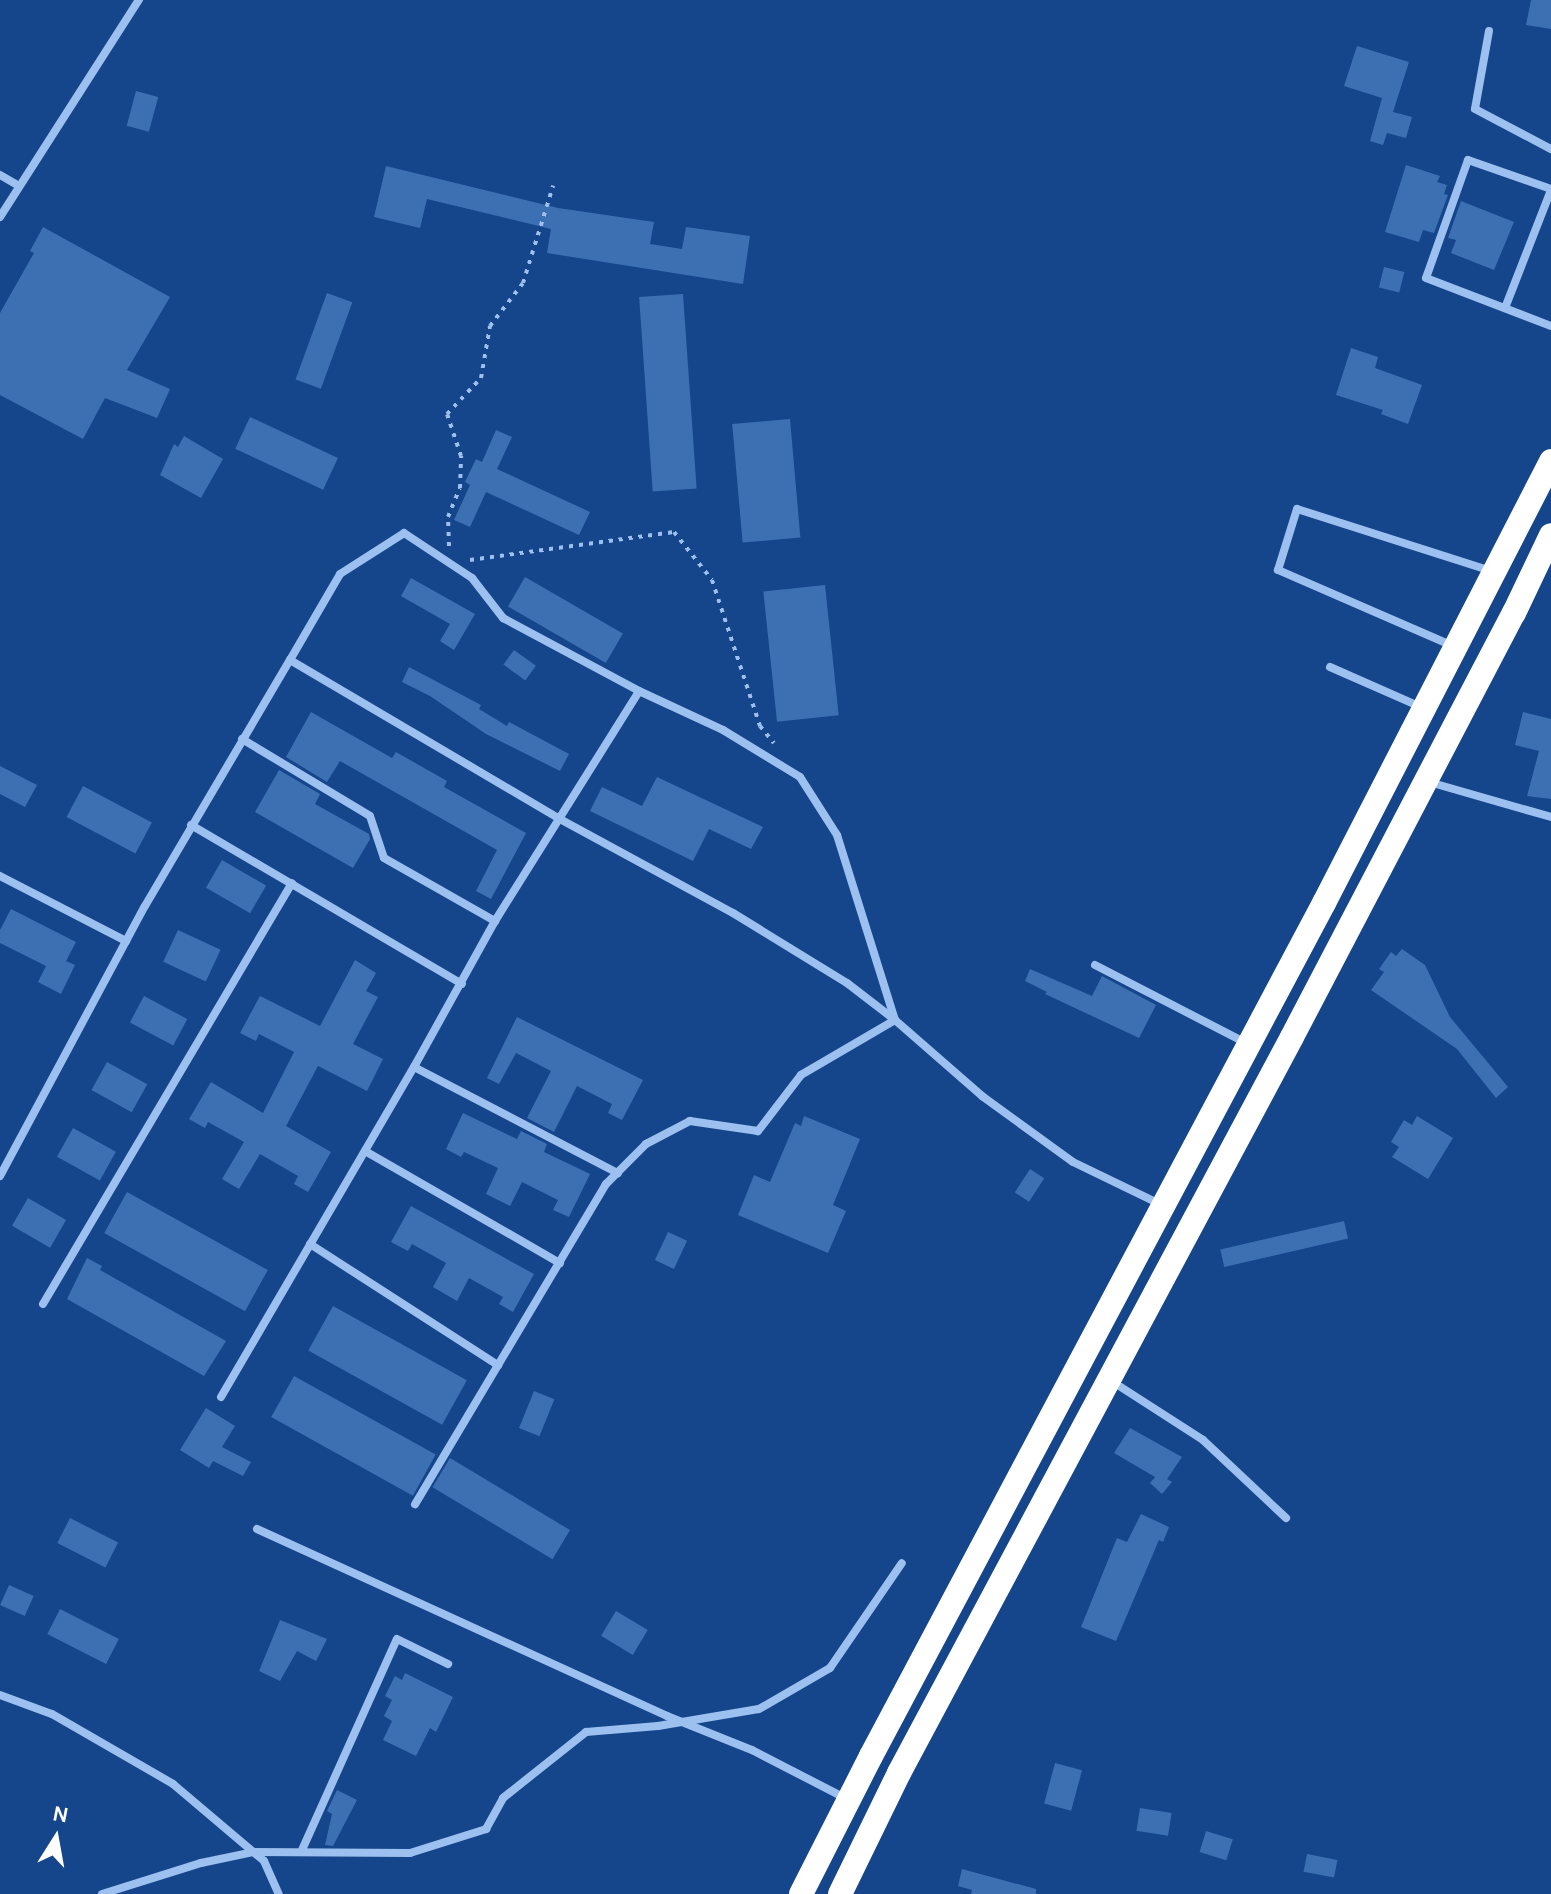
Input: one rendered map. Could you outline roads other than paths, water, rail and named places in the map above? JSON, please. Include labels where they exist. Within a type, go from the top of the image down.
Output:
[{"type":"highway","points":[[801,1894],[1457,648],[1551,461]]},
{"type":"highway","points":[[840,1894],[899,1773],[1426,781],[1551,535]]},
{"type":"street","points":[[0,217],[76,103],[139,0]]},
{"type":"street","points":[[1489,31],[1475,109],[1551,149]]},
{"type":"street","points":[[1505,308],[1551,190],[1468,160],[1426,278],[1551,326]]},
{"type":"street","points":[[0,175],[19,186]]},
{"type":"street","points":[[1457,648],[1278,570],[1297,509],[1496,573]]},
{"type":"street","points":[[0,1176],[191,825],[340,574],[404,533],[472,578],[503,618],[639,691],[723,730],[800,777],[837,835],[895,1020]]},
{"type":"street","points":[[290,660],[558,818],[733,913],[847,983],[895,1020],[982,1096],[1073,1162],[1164,1206]]},
{"type":"street","points":[[1330,667],[1425,709]]},
{"type":"street","points":[[221,1397],[462,984],[495,921],[639,691]]},
{"type":"street","points":[[242,739],[370,816],[384,858],[495,921]]},
{"type":"street","points":[[1426,781],[1551,817]]},
{"type":"street","points":[[191,825],[462,984]]},
{"type":"street","points":[[0,876],[126,941]]},
{"type":"street","points":[[43,1304],[292,883]]},
{"type":"street","points":[[1095,965],[1249,1044]]},
{"type":"street","points":[[415,1504],[606,1184],[646,1144],[690,1121],[758,1131],[801,1075],[895,1020]]},
{"type":"street","points":[[414,1067],[618,1173]]},
{"type":"street","points":[[365,1151],[560,1263]]},
{"type":"street","points":[[310,1244],[498,1365]]},
{"type":"street","points":[[1109,1379],[1203,1440],[1286,1518]]},
{"type":"street","points":[[257,1529],[683,1722],[752,1750],[850,1801]]},
{"type":"street","points":[[102,1894],[201,1863],[253,1852],[410,1853],[486,1829],[503,1798],[586,1732],[683,1722],[759,1709],[830,1668],[902,1563]]},
{"type":"street","points":[[302,1850],[397,1639],[448,1664]]},
{"type":"street","points":[[0,1695],[52,1714],[173,1784],[264,1861],[279,1894]]}]
